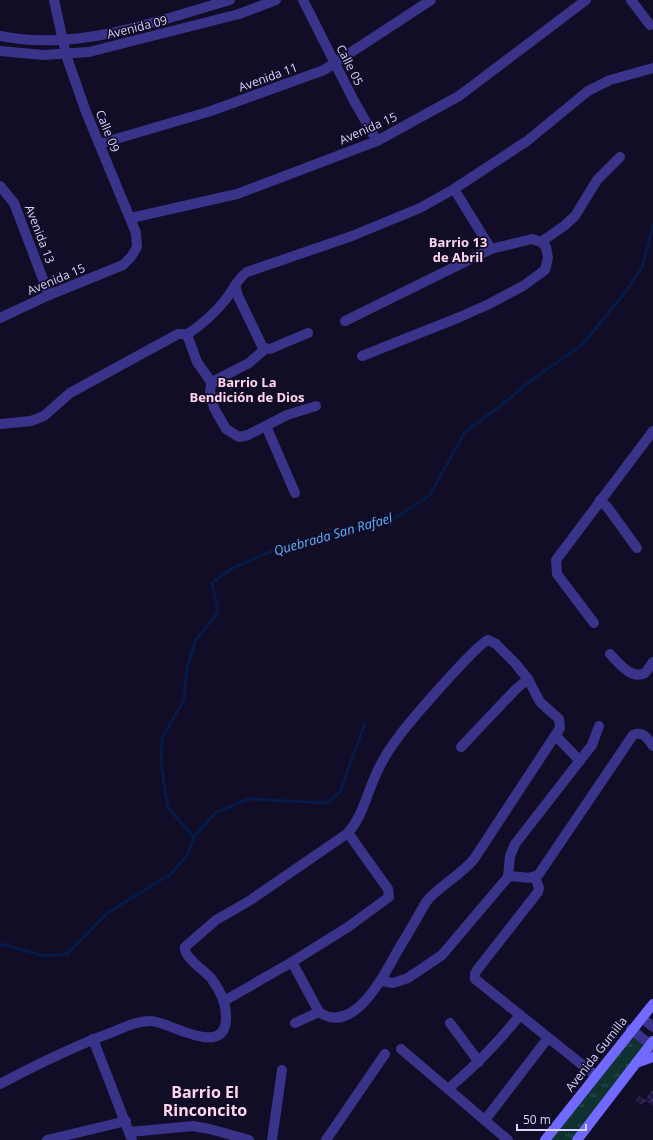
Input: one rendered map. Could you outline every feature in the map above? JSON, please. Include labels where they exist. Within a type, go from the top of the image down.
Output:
[{"type":"main road","name":"Avenida Gumilla","points":[[545,1140],[595,1075],[653,1004]]},
{"type":"main road","points":[[577,1140],[652,1044]]},
{"type":"main road","points":[[636,1063],[653,1057]]},
{"type":"street","name":"Calle 09","points":[[54,0],[66,55],[99,144],[136,233],[137,247],[131,257],[123,265]]},
{"type":"street","name":"Avenida 09","points":[[0,36],[62,41],[98,37],[230,0]]},
{"type":"street","name":"Avenida 09","points":[[0,51],[22,54],[66,55],[89,52],[185,29],[239,14],[276,0]]},
{"type":"street","name":"Calle 05","points":[[303,0],[334,63],[377,141]]},
{"type":"street","name":"Avenida 11","points":[[99,144],[211,111],[324,70],[431,0]]},
{"type":"street","name":"Avenida 15","points":[[131,218],[237,194],[377,141],[458,96],[586,0]]},
{"type":"street","points":[[631,0],[650,25]]},
{"type":"street","points":[[0,424],[30,421],[44,416],[70,394],[81,387],[176,335],[186,335],[208,320],[240,278],[247,272],[352,236],[420,208],[454,189],[527,141],[588,91],[610,80],[653,68]]},
{"type":"street","points":[[541,242],[564,226],[575,216],[597,180],[620,157]]},
{"type":"street","name":"Avenida 13","points":[[0,186],[14,203],[49,295]]},
{"type":"street","points":[[454,189],[491,249]]},
{"type":"street","points":[[345,321],[491,249],[532,239],[541,242],[546,247],[548,258],[547,267],[540,276],[489,304],[362,356]]},
{"type":"street","name":"Avenida 15","points":[[0,318],[49,295],[123,265]]},
{"type":"street","points":[[235,285],[238,296],[261,346],[265,349]]},
{"type":"street","points":[[308,333],[270,349],[265,349],[249,363],[212,383],[210,391],[214,408],[223,426],[239,437],[294,412],[316,406]]},
{"type":"street","points":[[186,335],[191,343],[196,362],[212,383]]},
{"type":"street","points":[[266,426],[295,493]]},
{"type":"street","points":[[594,623],[557,574],[555,565],[558,556],[653,431]]},
{"type":"street","points":[[600,500],[637,548]]},
{"type":"street","points":[[0,1084],[93,1039],[147,1021],[156,1020],[182,1032],[203,1037],[212,1037],[220,1033],[226,1021],[224,1001],[211,979],[187,956],[184,950],[187,944],[216,920],[248,901],[348,833],[357,822],[378,770],[397,738],[483,642],[488,640],[496,644],[515,663],[528,679],[540,702],[559,719],[560,728],[556,736],[474,859],[461,873],[435,892],[426,902],[381,981],[372,994],[349,1014],[332,1017],[319,1012],[292,962]]},
{"type":"street","points":[[610,654],[629,672],[635,675],[645,673],[653,662]]},
{"type":"street","points":[[461,747],[516,689],[528,679]]},
{"type":"street","points":[[381,981],[393,983],[408,978],[442,955],[508,877],[510,856],[516,844],[592,745],[599,726]]},
{"type":"street","points":[[508,877],[535,877],[547,864],[552,852],[633,735],[644,735],[653,746]]},
{"type":"street","points":[[556,736],[580,761]]},
{"type":"street","points":[[224,1001],[292,962],[348,927],[389,897],[388,889],[348,833]]},
{"type":"street","points":[[535,877],[539,888],[538,892],[475,974],[478,982],[595,1075]]},
{"type":"street","points":[[295,1023],[319,1012]]},
{"type":"street","points":[[448,1089],[479,1062],[499,1041],[520,1015]]},
{"type":"street","points":[[642,1018],[653,1027]]},
{"type":"street","points":[[450,1023],[479,1062]]},
{"type":"street","points":[[632,1029],[652,1044]]},
{"type":"street","points":[[485,1120],[548,1038]]},
{"type":"street","points":[[93,1039],[131,1136],[199,1127],[249,1140]]},
{"type":"street","points":[[401,1050],[508,1140]]},
{"type":"street","points":[[326,1140],[385,1054]]},
{"type":"street","points":[[272,1140],[282,1070]]},
{"type":"street","points":[[47,1140],[126,1121]]},
{"type":"green space","points":[[632,1032],[649,1045],[576,1140],[549,1140]]},
{"type":"building","points":[[653,1090],[653,1106],[645,1100]]},
{"type":"building","points":[[639,1096],[646,1101],[642,1105],[636,1100]]},
{"type":"waterway","name":"Quebrada San Rafael","points":[[194,837],[168,808],[161,764],[162,738],[184,700],[187,667],[196,640],[218,612],[212,583],[231,569],[279,548],[393,519],[429,496],[465,432],[498,408],[533,379],[582,345],[628,289],[643,265],[653,225]]},
{"type":"waterway","name":"Quebrada San Rafael","points":[[0,944],[45,956],[67,954],[106,914],[172,873],[188,854],[194,837],[215,813],[248,799],[326,803],[340,792],[365,723]]},
{"type":"district","name":"Barrio 13 de Abril","points":[[458,250]]},
{"type":"district","name":"Barrio La Bendición de Dios","points":[[247,390]]},
{"type":"district","name":"Barrio El Rinconcito","points":[[205,1101]]}]
